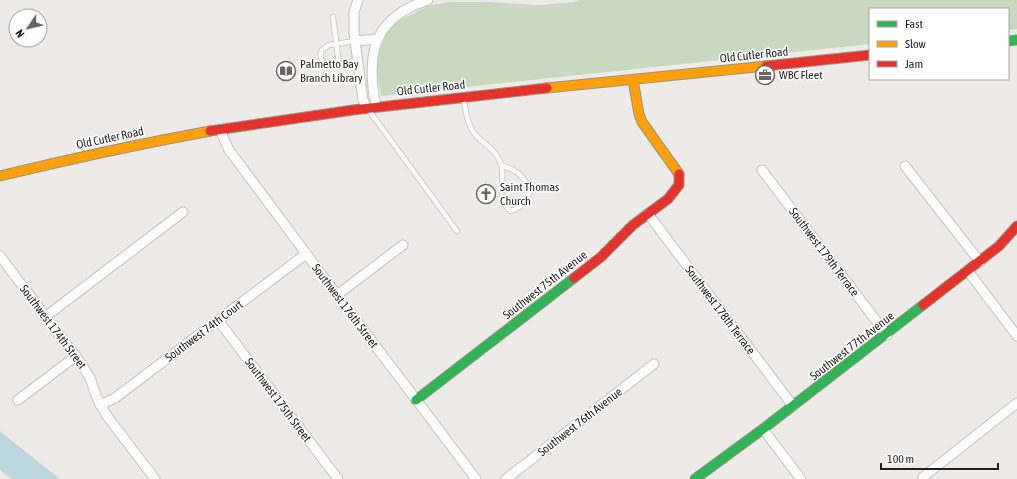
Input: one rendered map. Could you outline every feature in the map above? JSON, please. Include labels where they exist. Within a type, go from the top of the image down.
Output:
[{"type":"main road","name":"Old Cutler Road","points":[[0,176],[68,159],[139,144],[220,130],[371,108],[462,97],[869,56]]},
{"type":"main road","name":"Southwest 75th Avenue","points":[[416,400],[601,257],[625,233],[672,195],[679,185],[680,180],[677,170],[640,118],[633,80]]},
{"type":"main road","name":"Southwest 77th Avenue","points":[[695,479],[763,429],[980,262],[999,246],[1017,226]]},
{"type":"street","points":[[358,0],[354,18],[355,41],[363,100],[371,108]]},
{"type":"street","points":[[371,108],[372,59],[378,39],[383,30],[393,19],[412,6],[428,0]]},
{"type":"street","points":[[355,41],[378,39]]},
{"type":"street","points":[[358,61],[372,59]]},
{"type":"street","name":"Southwest 176th Street","points":[[220,130],[229,150],[476,479]]},
{"type":"street","points":[[905,166],[980,262]]},
{"type":"street","name":"Southwest 179th Terrace","points":[[762,170],[887,334]]},
{"type":"street","points":[[45,317],[183,212]]},
{"type":"street","name":"Southwest 178th Terrace","points":[[648,214],[793,406]]},
{"type":"street","points":[[337,295],[404,245]]},
{"type":"street","name":"Southwest 74th Court","points":[[100,405],[115,398],[306,254]]},
{"type":"street","name":"Southwest 174th Street","points":[[0,256],[76,356],[90,378],[100,405],[107,416],[155,479]]},
{"type":"street","points":[[968,271],[1017,336]]},
{"type":"street","name":"Southwest 175th Street","points":[[218,320],[338,479]]},
{"type":"street","points":[[18,400],[76,356]]},
{"type":"street","name":"Southwest 76th Avenue","points":[[506,479],[654,364]]},
{"type":"street","points":[[923,476],[1017,403]]},
{"type":"street","points":[[763,429],[801,479]]},
{"type":"lane","points":[[333,17],[340,64]]},
{"type":"lane","points":[[355,41],[325,47],[322,50],[321,56],[322,60],[328,65],[358,61]]},
{"type":"lane","points":[[462,97],[471,128],[475,134],[494,150],[501,165],[502,198],[504,206],[511,211],[517,209],[524,203],[529,196],[530,188],[514,169],[501,165]]},
{"type":"lane","points":[[371,108],[457,231]]},
{"type":"green space","points":[[579,0],[1017,0],[1017,29],[1009,30],[1009,8],[869,8],[869,44],[381,96],[376,65],[379,51],[386,35],[396,22],[428,6],[450,2],[541,5],[574,2]]},
{"type":"water","points":[[0,431],[60,479],[12,479],[0,470]]},
{"type":"traffic: fast","points":[[1009,41],[1017,40]]},
{"type":"traffic: fast","points":[[416,400],[574,278]]},
{"type":"traffic: fast","points":[[695,479],[763,429],[923,305]]},
{"type":"traffic: slow","points":[[547,88],[766,66]]},
{"type":"traffic: slow","points":[[633,80],[639,114],[642,122],[679,174]]},
{"type":"traffic: slow","points":[[0,176],[105,152],[210,131]]},
{"type":"traffic: jam","points":[[766,66],[869,55]]},
{"type":"traffic: jam","points":[[210,131],[353,110],[547,88]]},
{"type":"traffic: jam","points":[[574,278],[601,257],[633,225],[668,199],[679,185],[679,174]]},
{"type":"traffic: jam","points":[[923,305],[999,246],[1017,226]]},
{"type":"place","name":"Palmetto Bay Branch Library","points":[[286,71]]},
{"type":"place","name":"WBC Fleet","points":[[765,75]]},
{"type":"place","name":"Saint Thomas Church","points":[[486,194]]}]
